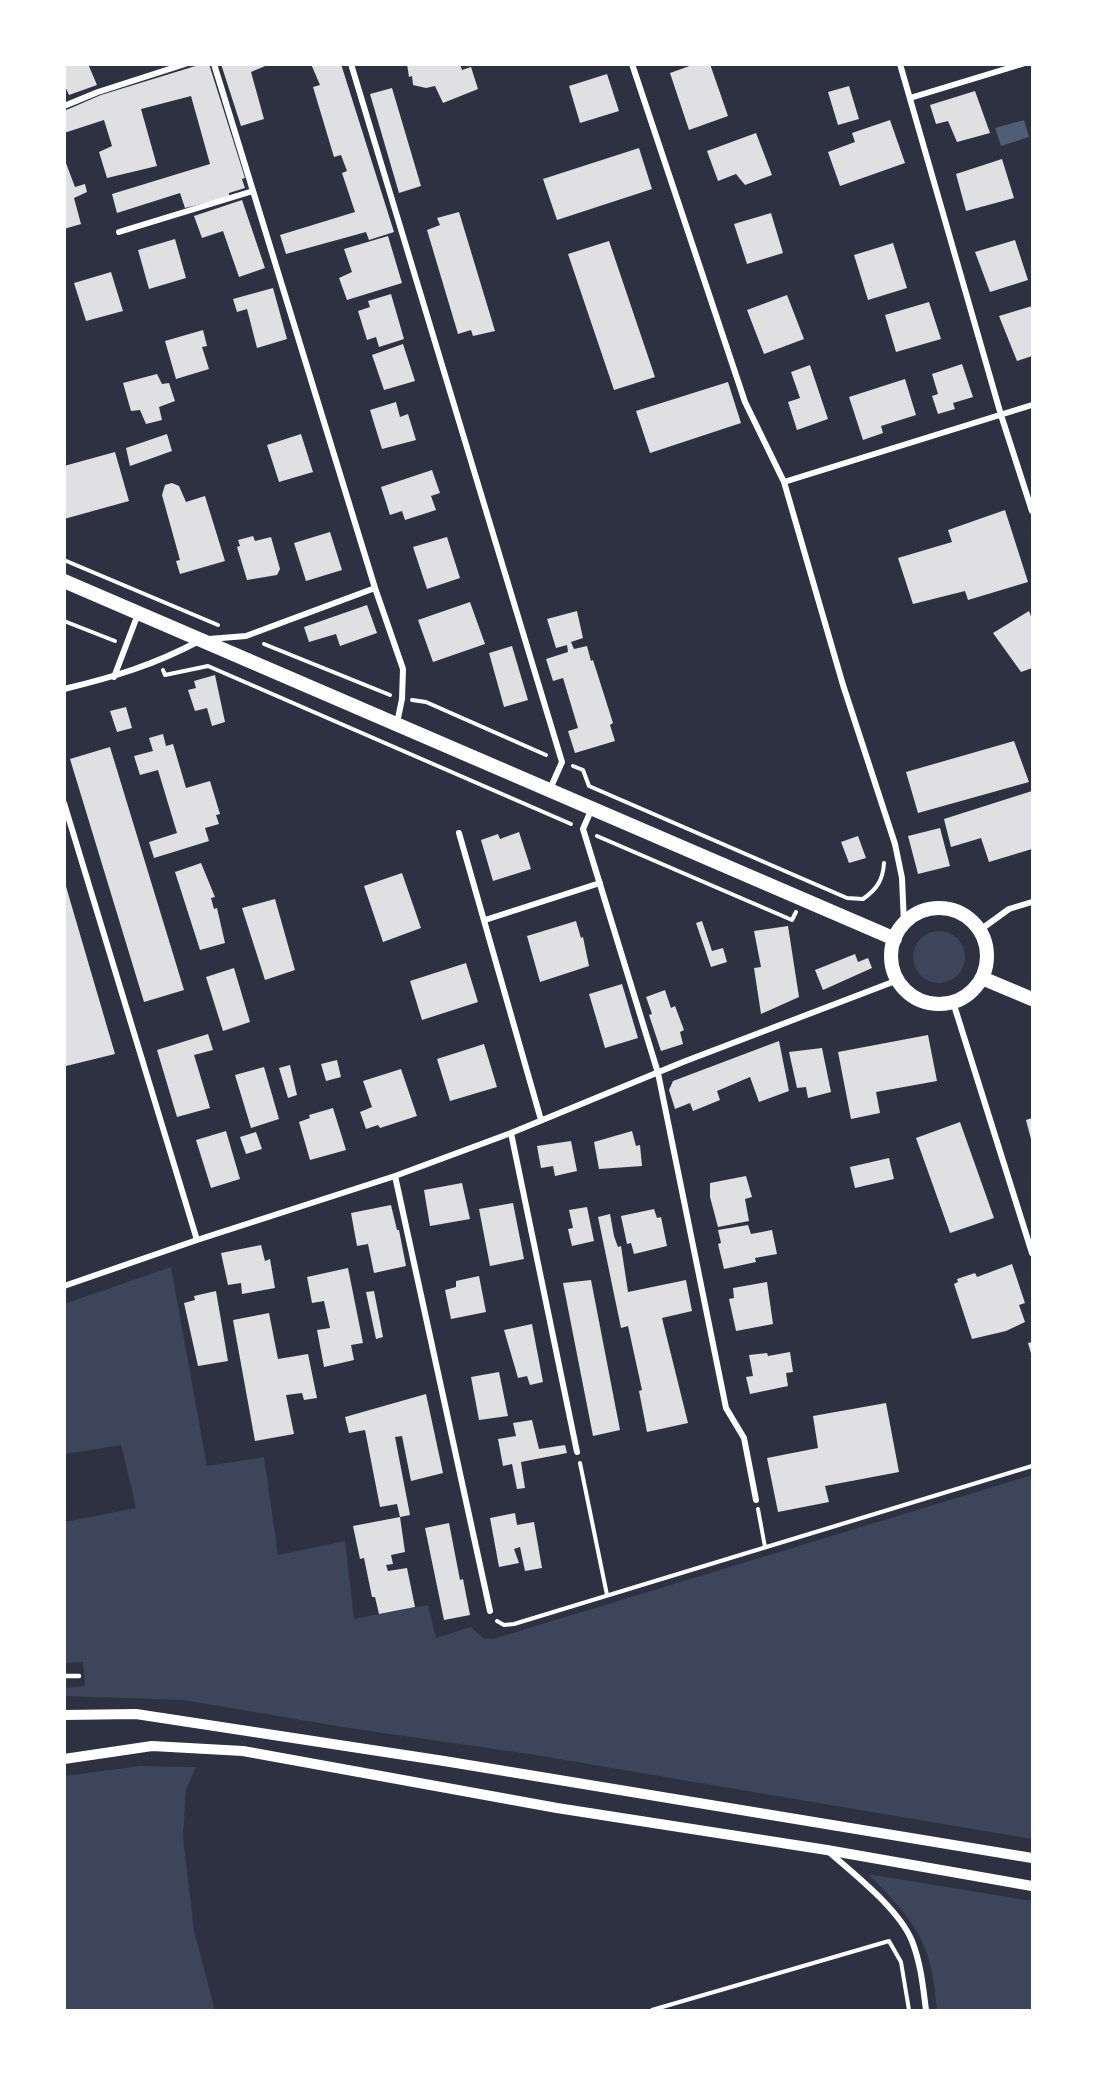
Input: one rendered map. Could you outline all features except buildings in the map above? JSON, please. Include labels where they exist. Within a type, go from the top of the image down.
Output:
[{"type":"main road","points":[[64,581],[895,939]]},
{"type":"main road","points":[[943,908],[964,915],[980,930],[987,954],[982,978],[970,993],[953,1002],[938,1004],[922,1001],[909,993],[898,981],[892,960],[895,939],[904,924],[922,912],[943,908]]},
{"type":"main road","points":[[982,978],[1032,999]]},
{"type":"street","points":[[64,106],[98,92],[185,64]]},
{"type":"street","points":[[214,64],[375,588],[403,669],[402,699],[397,723]]},
{"type":"street","points":[[351,64],[562,762],[550,790]]},
{"type":"street","points":[[632,64],[745,402],[784,482],[843,684],[895,844],[902,878],[904,924]]},
{"type":"street","points":[[900,64],[1001,415],[1032,511]]},
{"type":"street","points":[[910,98],[1022,64]]},
{"type":"street","points":[[119,232],[253,191]]},
{"type":"street","points":[[784,482],[1032,405]]},
{"type":"street","points":[[64,689],[114,678],[160,662],[202,640],[246,636],[375,588]]},
{"type":"street","points":[[114,678],[128,645],[138,612]]},
{"type":"street","points":[[64,803],[197,1240]]},
{"type":"street","points":[[592,808],[583,829],[658,1073],[726,1408],[744,1438],[756,1500]]},
{"type":"street","points":[[459,833],[541,1120]]},
{"type":"street","points":[[485,920],[600,883]]},
{"type":"street","points":[[980,930],[1009,909],[1032,902]]},
{"type":"street","points":[[64,1286],[395,1176],[511,1133],[658,1073],[898,981]]},
{"type":"street","points":[[953,1002],[1032,1253]]},
{"type":"street","points":[[511,1133],[577,1452]]},
{"type":"street","points":[[395,1176],[490,1611]]},
{"type":"street","points":[[64,1715],[136,1714],[444,1761],[1032,1858]]},
{"type":"street","points":[[64,1759],[152,1746],[243,1751],[557,1808],[826,1850],[1032,1886]]},
{"type":"street","points":[[826,1850],[876,1895],[903,1926],[911,1940],[920,1968],[926,2010]]},
{"type":"lane","points":[[64,1676],[79,1676]]},
{"type":"path","points":[[64,560],[402,699],[426,702],[583,770],[590,786],[847,898],[863,899],[875,890],[882,879],[884,857]]},
{"type":"path","points":[[64,621],[128,645]]},
{"type":"path","points":[[160,662],[165,675],[208,666],[792,920],[810,882]]},
{"type":"path","points":[[577,1452],[607,1594]]},
{"type":"path","points":[[490,1611],[495,1621],[504,1625],[514,1624],[1032,1466]]},
{"type":"path","points":[[756,1500],[765,1547]]},
{"type":"path","points":[[652,2010],[889,1941],[901,1962],[909,2010]]},
{"type":"shaded area","points":[[1024,120],[1029,137],[1001,146],[995,128]]},
{"type":"shaded area","points":[[939,931],[949,933],[957,939],[963,947],[965,957],[963,967],[957,975],[949,981],[939,983],[929,981],[921,975],[915,967],[913,957],[915,947],[921,939],[929,933]]},
{"type":"shaded area","points":[[171,1267],[207,1466],[264,1457],[278,1555],[345,1541],[354,1619],[428,1605],[436,1638],[471,1627],[483,1638],[493,1639],[1032,1475],[1032,1839],[529,1754],[342,1727],[183,1700],[65,1696],[65,1688],[85,1686],[83,1662],[65,1663],[65,1522],[136,1508],[121,1445],[65,1454],[64,1304]]},
{"type":"shaded area","points":[[140,1766],[196,1767],[186,1790],[183,1837],[194,1931],[215,2010],[65,2010],[65,1776]]},
{"type":"shaded area","points":[[868,1874],[1032,1901],[1032,2010],[937,2010],[931,1970],[920,1938],[905,1915]]}]
